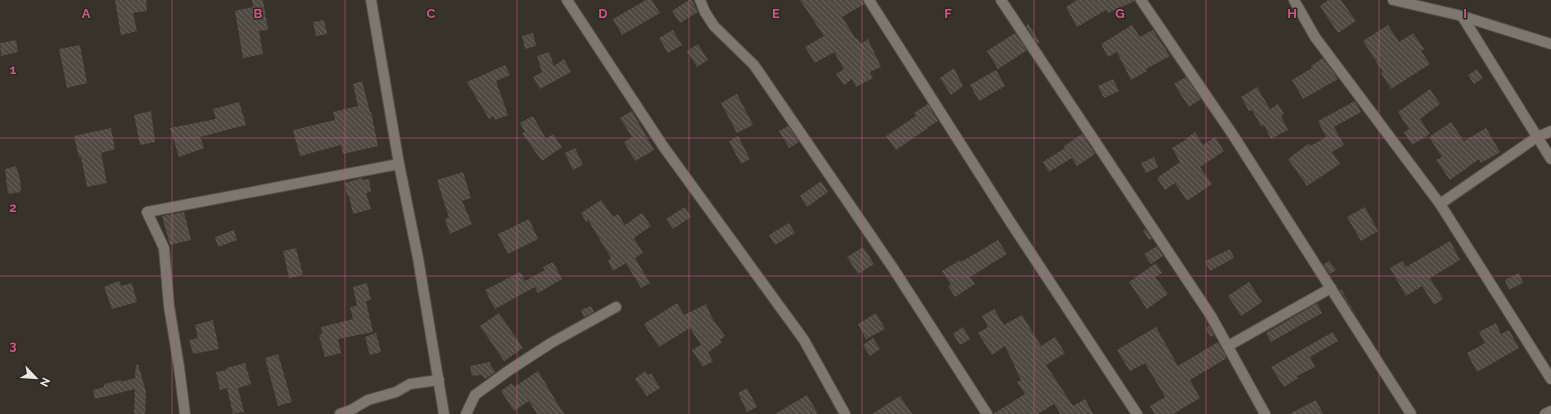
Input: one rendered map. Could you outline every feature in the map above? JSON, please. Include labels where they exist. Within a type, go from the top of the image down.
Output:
[{"type":"street","points":[[371,0],[399,164],[418,258],[444,414]]},
{"type":"street","points":[[567,0],[663,146],[804,340],[846,414]]},
{"type":"street","points":[[700,0],[705,12],[714,26],[759,71],[892,268],[986,414]]},
{"type":"street","points":[[868,0],[1011,223],[1137,414]]},
{"type":"street","points":[[1001,0],[1211,316],[1265,414]]},
{"type":"street","points":[[1142,0],[1234,135],[1411,414]]},
{"type":"street","points":[[1294,0],[1316,37],[1440,204],[1551,379]]},
{"type":"street","points":[[1393,0],[1462,16],[1551,44]]},
{"type":"street","points":[[1462,16],[1551,160]]},
{"type":"street","points":[[1440,204],[1537,138],[1551,131]]},
{"type":"street","points":[[185,414],[169,306],[164,248],[147,212],[399,164]]},
{"type":"street","points":[[1228,346],[1331,288]]},
{"type":"street","points":[[466,414],[475,395],[508,371],[551,343],[616,307]]},
{"type":"street","points":[[340,414],[351,410],[368,400],[396,392],[410,384],[439,380]]},
{"type":"street","points":[[1545,414],[1551,411]]},
{"type":"building","points":[[115,0],[146,0],[147,11],[133,13],[137,31],[121,35]]},
{"type":"building","points":[[252,0],[263,0],[268,30],[259,31],[263,54],[243,58],[235,11],[253,7]]},
{"type":"building","points":[[646,0],[652,0],[660,13],[622,35],[613,19]]},
{"type":"building","points":[[689,0],[692,0],[698,12],[680,23],[672,11]]},
{"type":"building","points":[[800,0],[863,0],[864,4],[842,17],[856,39],[857,38],[861,44],[868,39],[881,67],[870,72],[873,78],[856,87],[852,79],[844,85],[836,74],[844,69],[834,52],[815,63],[805,47],[824,36]]},
{"type":"building","points":[[1077,0],[1135,1],[1108,13],[1106,10],[1077,27],[1066,7]]},
{"type":"building","points":[[1328,0],[1341,0],[1356,21],[1338,33],[1320,6]]},
{"type":"building","points":[[324,20],[327,34],[316,36],[313,22]]},
{"type":"building","points":[[1028,24],[1040,42],[1037,43],[1026,26]]},
{"type":"building","points":[[1132,25],[1140,37],[1153,30],[1170,56],[1146,69],[1147,71],[1131,80],[1117,52],[1108,57],[1101,44]]},
{"type":"building","points":[[1388,25],[1399,42],[1413,33],[1424,49],[1421,51],[1430,64],[1391,89],[1381,73],[1383,72],[1363,41]]},
{"type":"building","points":[[673,30],[682,45],[668,53],[659,38]]},
{"type":"building","points":[[533,33],[536,46],[525,49],[522,36]]},
{"type":"building","points":[[1015,33],[1027,50],[998,69],[987,51]]},
{"type":"building","points":[[16,40],[18,52],[1,56],[0,43]]},
{"type":"building","points":[[698,44],[708,60],[697,67],[687,51]]},
{"type":"building","points":[[80,45],[87,83],[67,88],[59,49]]},
{"type":"building","points":[[549,52],[554,66],[564,59],[571,72],[540,89],[533,77],[542,72],[537,56]]},
{"type":"building","points":[[1323,58],[1338,79],[1303,99],[1292,80],[1312,68],[1311,66]]},
{"type":"building","points":[[505,65],[510,75],[496,81],[508,115],[495,120],[494,116],[489,119],[467,82]]},
{"type":"building","points":[[954,68],[963,86],[951,95],[940,78]]},
{"type":"building","points":[[1477,69],[1483,78],[1474,84],[1468,75]]},
{"type":"building","points":[[996,70],[1005,86],[979,101],[970,85]]},
{"type":"building","points":[[1186,77],[1201,99],[1189,107],[1174,84]]},
{"type":"building","points":[[1113,79],[1119,91],[1104,98],[1098,86]]},
{"type":"building","points":[[362,81],[371,112],[378,146],[343,154],[341,145],[300,156],[293,130],[335,120],[333,112],[358,106],[353,84]]},
{"type":"building","points":[[1257,87],[1270,109],[1278,104],[1284,114],[1281,116],[1288,130],[1271,139],[1264,125],[1261,126],[1252,110],[1249,111],[1241,97]]},
{"type":"building","points":[[1430,89],[1440,104],[1420,119],[1430,134],[1412,145],[1404,132],[1409,129],[1398,112]]},
{"type":"building","points":[[737,94],[753,125],[737,133],[721,103]]},
{"type":"building","points":[[1355,101],[1361,112],[1334,127],[1344,145],[1332,152],[1340,164],[1307,186],[1288,159],[1308,144],[1310,146],[1326,137],[1318,121]]},
{"type":"building","points":[[239,102],[246,125],[200,137],[204,148],[179,157],[170,128],[216,119],[213,109]]},
{"type":"building","points":[[928,104],[938,121],[896,150],[886,136],[916,116],[914,113]]},
{"type":"building","points":[[151,111],[155,142],[140,145],[134,115]]},
{"type":"building","points":[[632,111],[654,150],[635,161],[624,142],[632,137],[620,118]]},
{"type":"building","points":[[533,116],[546,139],[553,134],[562,147],[542,161],[522,133],[525,132],[520,123]]},
{"type":"building","points":[[1451,122],[1464,141],[1486,128],[1500,152],[1481,163],[1479,159],[1450,180],[1436,160],[1442,157],[1429,137]]},
{"type":"building","points":[[788,126],[799,142],[789,148],[779,131]]},
{"type":"building","points":[[111,128],[115,149],[101,153],[107,183],[87,187],[81,157],[79,157],[74,136]]},
{"type":"building","points":[[1195,132],[1203,145],[1215,137],[1224,151],[1200,167],[1212,184],[1187,201],[1175,183],[1165,190],[1157,178],[1180,162],[1172,148]]},
{"type":"building","points":[[1082,134],[1095,154],[1077,166],[1072,158],[1049,172],[1043,162],[1065,148],[1064,146]]},
{"type":"building","points":[[738,136],[750,159],[741,164],[729,141]]},
{"type":"building","points":[[575,148],[583,165],[573,170],[565,153]]},
{"type":"building","points":[[1154,157],[1158,167],[1146,173],[1141,163]]},
{"type":"building","points":[[16,166],[20,179],[21,192],[8,194],[5,169]]},
{"type":"building","points":[[463,172],[471,198],[462,201],[472,224],[450,234],[445,219],[449,218],[437,180]]},
{"type":"building","points":[[362,178],[363,180],[369,179],[371,192],[366,193],[371,209],[353,214],[349,196],[347,196],[345,183]]},
{"type":"building","points":[[821,181],[828,192],[807,207],[800,196]]},
{"type":"building","points":[[601,200],[613,217],[618,214],[625,225],[642,213],[651,226],[634,238],[643,253],[635,258],[650,283],[641,288],[626,263],[613,271],[608,261],[611,258],[588,220],[586,222],[581,213]]},
{"type":"building","points":[[685,207],[691,217],[673,229],[666,219]]},
{"type":"building","points":[[1365,207],[1378,231],[1361,241],[1347,217]]},
{"type":"building","points":[[184,212],[191,240],[170,245],[162,216]]},
{"type":"building","points":[[529,219],[538,239],[508,254],[498,234]]},
{"type":"building","points":[[789,223],[795,233],[775,245],[769,235]]},
{"type":"building","points":[[1145,229],[1152,238],[1149,240],[1143,230]]},
{"type":"building","points":[[234,230],[237,240],[218,247],[215,237]]},
{"type":"building","points":[[998,240],[1007,254],[970,277],[975,284],[955,297],[948,286],[951,285],[942,271],[960,260],[961,262]]},
{"type":"building","points":[[1450,241],[1460,260],[1430,278],[1443,299],[1434,305],[1422,286],[1406,296],[1390,268],[1402,261],[1406,267]]},
{"type":"building","points":[[1157,246],[1163,256],[1151,264],[1144,254]]},
{"type":"building","points":[[863,247],[874,264],[858,274],[847,257]]},
{"type":"building","points":[[296,248],[303,275],[289,278],[283,251]]},
{"type":"building","points":[[1230,249],[1234,258],[1210,271],[1205,261]]},
{"type":"building","points":[[1329,261],[1336,270],[1330,274],[1323,265]]},
{"type":"building","points":[[553,262],[562,279],[538,293],[535,287],[495,309],[485,290],[520,272],[525,281],[545,270],[543,267]]},
{"type":"building","points":[[1156,263],[1162,273],[1155,277],[1168,294],[1147,309],[1129,282]]},
{"type":"building","points":[[1519,273],[1523,283],[1509,290],[1505,280]]},
{"type":"building","points":[[119,281],[121,286],[132,283],[137,302],[112,309],[104,287]]},
{"type":"building","points":[[1249,282],[1262,302],[1241,316],[1228,296]]},
{"type":"building","points":[[367,283],[371,300],[366,301],[373,332],[338,339],[341,353],[325,357],[319,335],[322,334],[321,327],[353,319],[350,307],[357,306],[353,287]]},
{"type":"building","points":[[1341,289],[1358,319],[1340,290]]},
{"type":"building","points":[[677,303],[684,315],[706,304],[712,318],[725,336],[720,340],[722,342],[708,353],[713,361],[703,367],[692,350],[701,345],[690,328],[659,347],[644,324]]},
{"type":"building","points":[[1317,303],[1322,313],[1271,342],[1266,333]]},
{"type":"building","points":[[591,306],[594,312],[584,317],[581,310]]},
{"type":"building","points":[[994,309],[1004,325],[1022,315],[1041,346],[1055,337],[1065,353],[1046,365],[1073,406],[1085,399],[1093,414],[1059,414],[1060,413],[1054,404],[1038,414],[993,414],[1025,394],[1017,382],[1021,380],[1005,346],[992,355],[978,333],[988,327],[982,316]]},
{"type":"building","points":[[499,313],[523,348],[504,361],[480,326]]},
{"type":"building","points":[[876,313],[885,329],[866,339],[858,324]]},
{"type":"building","points":[[213,320],[219,349],[193,354],[189,340],[198,338],[195,325]]},
{"type":"building","points":[[1496,323],[1501,334],[1509,330],[1519,348],[1477,372],[1467,353],[1485,343],[1479,332]]},
{"type":"building","points":[[1209,326],[1214,335],[1211,337],[1205,328]]},
{"type":"building","points":[[963,327],[970,339],[960,345],[953,334]]},
{"type":"building","points":[[1156,327],[1178,366],[1218,342],[1227,358],[1190,380],[1200,398],[1173,414],[1154,414],[1150,406],[1165,397],[1145,363],[1130,371],[1117,350]]},
{"type":"building","points":[[1333,332],[1338,341],[1310,357],[1315,367],[1297,376],[1298,378],[1284,387],[1271,367]]},
{"type":"building","points":[[376,333],[381,352],[370,355],[365,337]]},
{"type":"building","points":[[873,338],[880,349],[870,356],[863,345]]},
{"type":"building","points":[[278,354],[292,402],[278,406],[265,358]]},
{"type":"building","points":[[489,362],[495,372],[485,379],[482,375],[472,376],[470,366]]},
{"type":"building","points":[[245,363],[251,384],[238,388],[244,412],[233,414],[227,388],[220,390],[216,372],[227,370],[226,368]]},
{"type":"building","points":[[138,364],[146,392],[145,414],[134,414],[135,389],[95,399],[93,390],[104,387],[104,384],[121,380],[121,382],[135,378],[136,365]]},
{"type":"building","points":[[538,371],[564,414],[537,414],[529,401],[514,411],[501,391],[512,383],[514,387]]},
{"type":"building","points":[[645,371],[648,375],[651,373],[660,388],[647,396],[635,379]]},
{"type":"building","points":[[747,388],[757,407],[747,412],[738,393]]},
{"type":"building","points":[[807,395],[818,414],[775,414]]},
{"type":"building","points":[[900,396],[912,414],[872,414]]},
{"type":"building","points":[[1316,400],[1323,414],[1289,414]]}]
